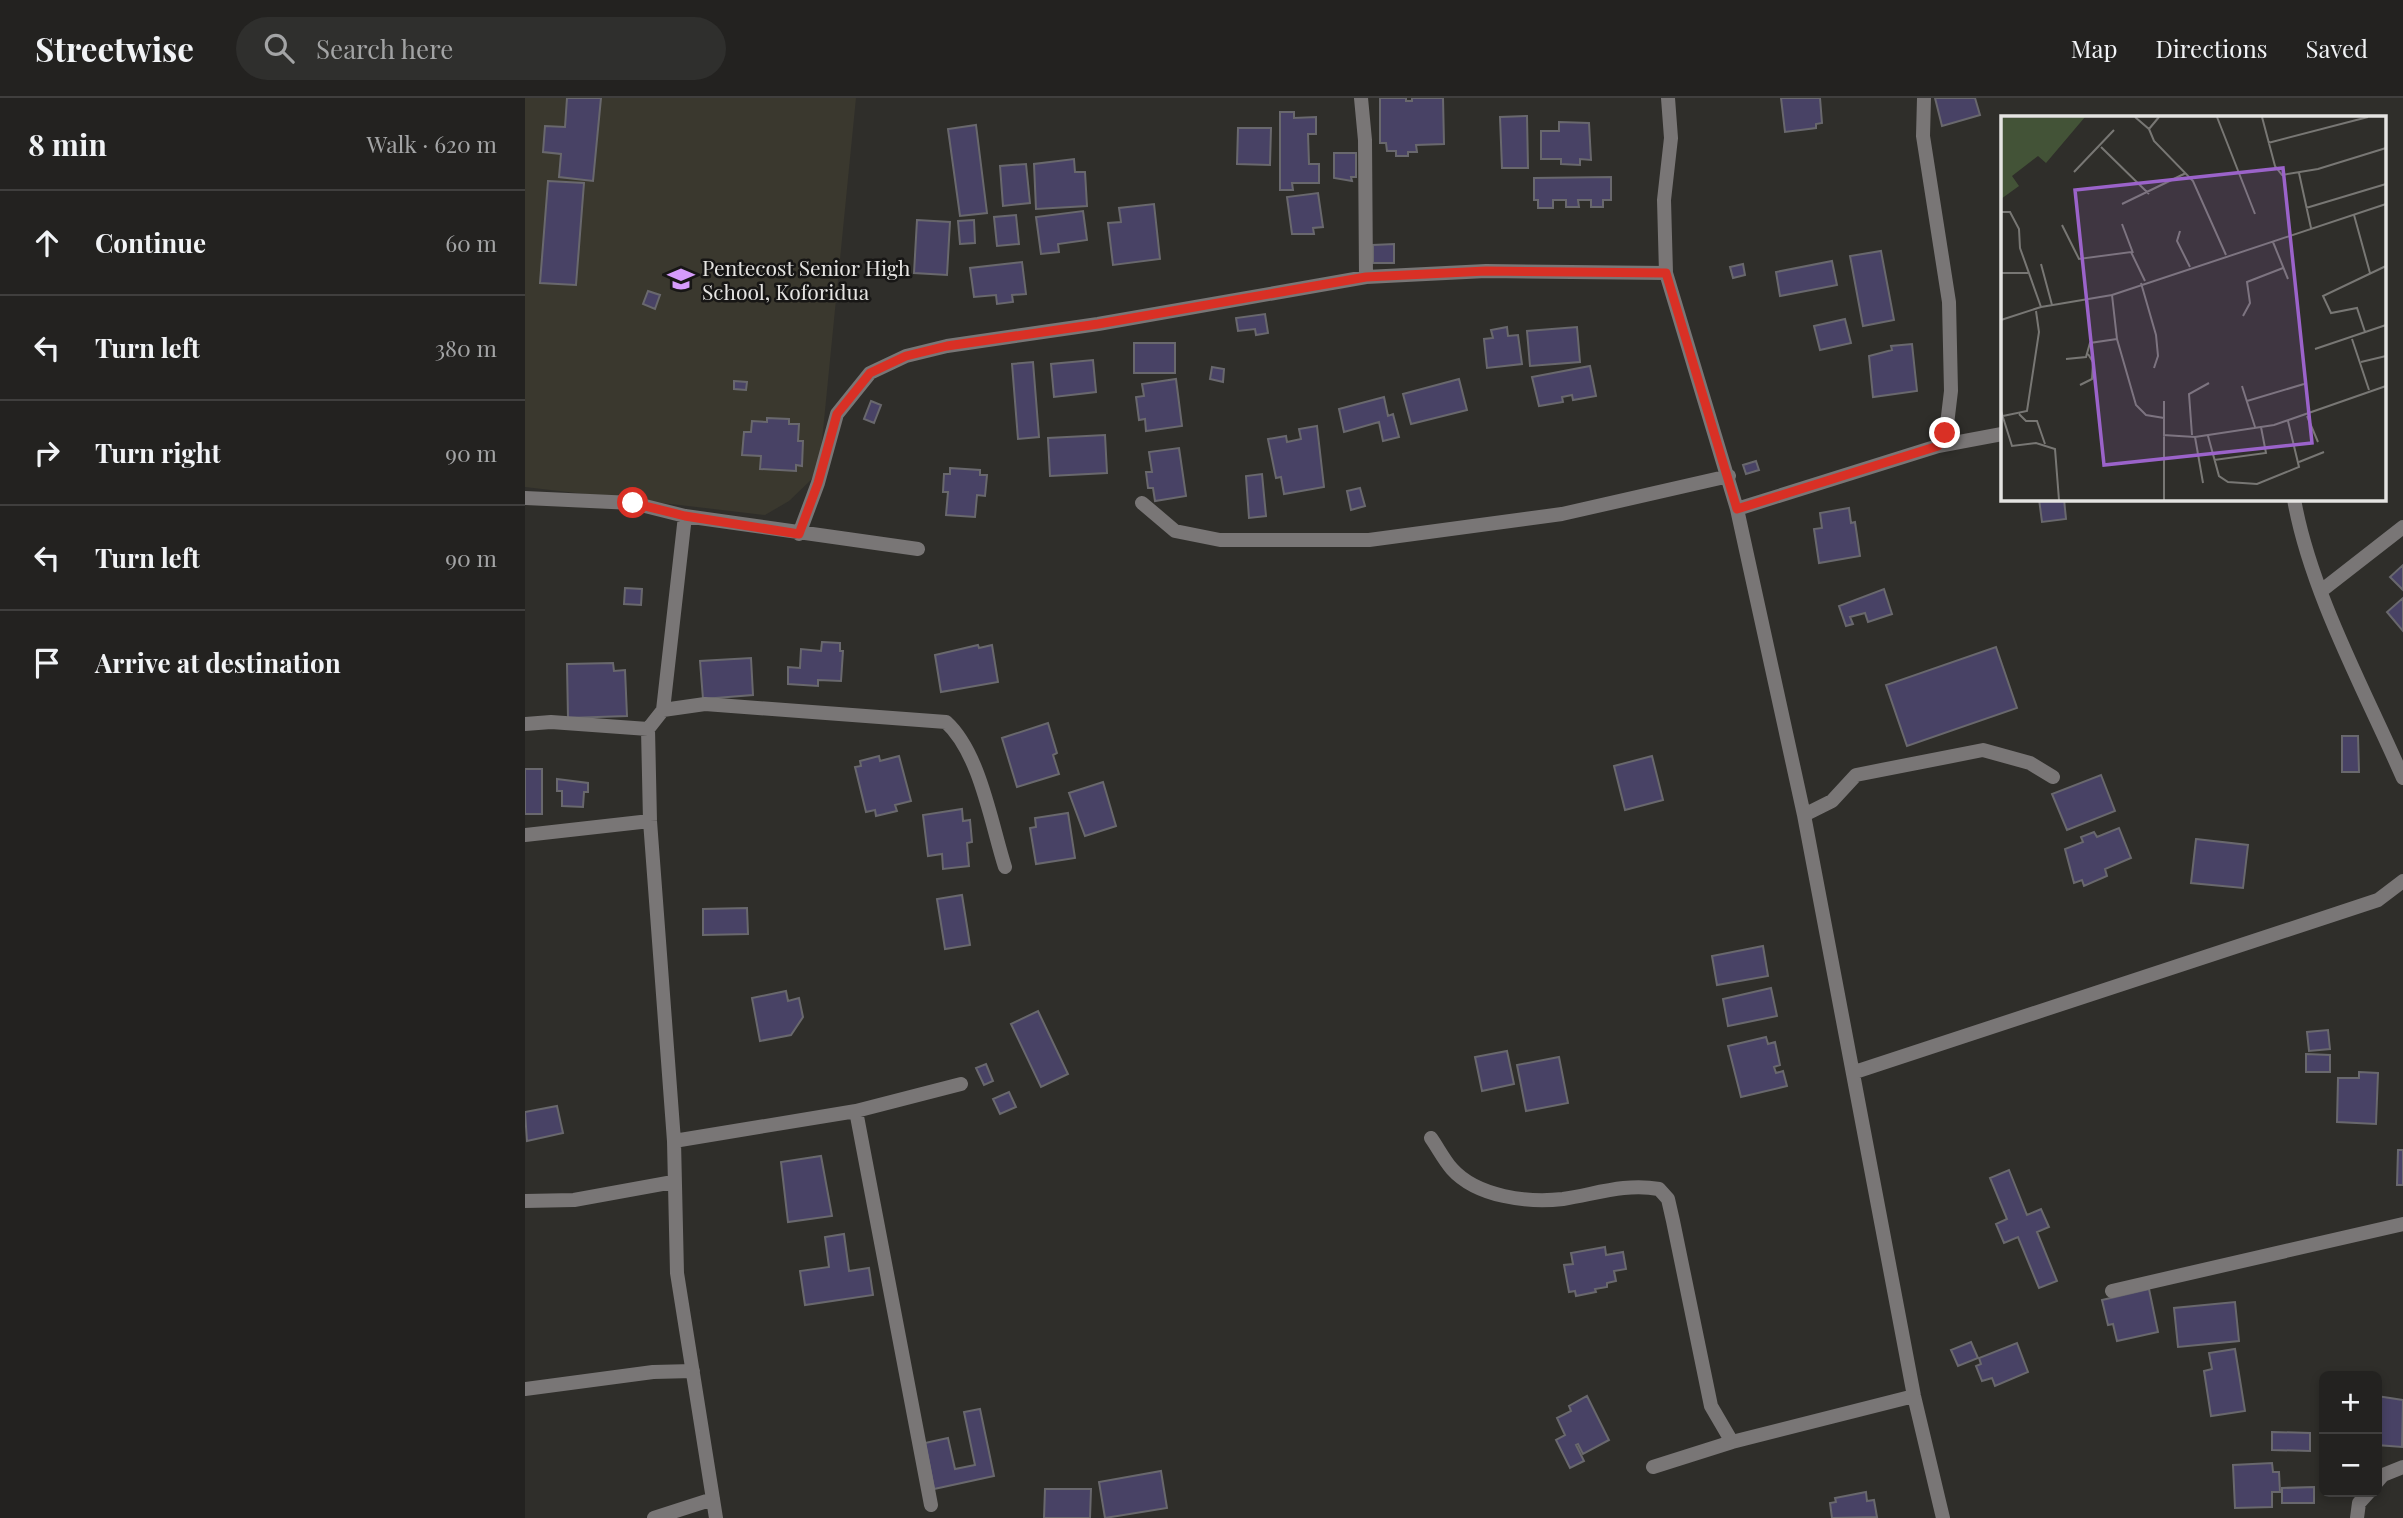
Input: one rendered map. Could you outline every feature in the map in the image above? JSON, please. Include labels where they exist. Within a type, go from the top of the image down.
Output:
[{"type":"street","points":[[1361,98],[1365,140],[1366,277]]},
{"type":"street","points":[[1668,98],[1671,138],[1664,200],[1666,273],[1737,509],[1804,816],[1855,1072],[1914,1396],[1943,1518]]},
{"type":"street","points":[[1924,98],[1923,136],[1949,302],[1951,391],[1945,433],[1938,446]]},
{"type":"street","points":[[799,534],[818,483],[837,414],[870,373],[906,356],[947,346],[1098,324],[1366,277],[1486,271],[1666,273]]},
{"type":"street","points":[[1737,509],[1938,446],[2001,434]]},
{"type":"street","points":[[1142,503],[1175,531],[1220,540],[1369,540],[1562,514],[1729,476]]},
{"type":"street","points":[[525,498],[633,503],[685,516],[918,549]]},
{"type":"street","points":[[2294,500],[2321,591],[2403,778]]},
{"type":"street","points":[[685,516],[663,710],[648,729],[650,821],[674,1141],[677,1273],[716,1518]]},
{"type":"street","points":[[2321,591],[2403,527]]},
{"type":"street","points":[[663,710],[705,704],[946,722],[961,735],[974,764],[1005,867]]},
{"type":"street","points":[[525,724],[551,722],[648,729]]},
{"type":"street","points":[[1804,816],[1832,801],[1856,775],[1983,750],[2030,763],[2053,777]]},
{"type":"street","points":[[525,835],[650,821]]},
{"type":"street","points":[[1855,1072],[2378,900],[2403,881]]},
{"type":"street","points":[[674,1141],[856,1111],[961,1084]]},
{"type":"street","points":[[856,1111],[930,1504]]},
{"type":"street","points":[[1431,1138],[1452,1170],[1475,1187],[1515,1198],[1564,1199],[1622,1186],[1659,1189],[1668,1199],[1711,1406],[1732,1442]]},
{"type":"street","points":[[525,1201],[574,1200],[673,1182]]},
{"type":"street","points":[[2112,1290],[2403,1224]]},
{"type":"street","points":[[525,1389],[653,1371],[693,1371]]},
{"type":"street","points":[[1653,1467],[1732,1442],[1914,1396]]},
{"type":"street","points":[[2382,1476],[2403,1467]]},
{"type":"street","points":[[2357,1518],[2359,1503],[2364,1497]]},
{"type":"street","points":[[655,1518],[713,1499]]},
{"type":"shaded area","name":"Pentecost Senior High School, Koforidua","points":[[525,98],[856,98],[820,461],[813,478],[789,501],[765,515],[525,487]]},
{"type":"building","points":[[567,98],[601,98],[593,181],[559,177],[561,154],[543,152],[545,126],[565,127]]},
{"type":"building","points":[[1380,98],[1406,98],[1406,101],[1412,101],[1412,98],[1443,98],[1444,144],[1416,145],[1417,152],[1408,152],[1408,156],[1396,156],[1396,151],[1387,151],[1386,143],[1380,143]]},
{"type":"building","points":[[1781,98],[1820,98],[1822,123],[1816,124],[1816,128],[1785,132]]},
{"type":"building","points":[[1935,98],[1975,98],[1980,115],[1942,126]]},
{"type":"building","points":[[1280,112],[1294,112],[1294,118],[1316,117],[1316,134],[1308,134],[1309,164],[1319,164],[1319,183],[1292,183],[1293,190],[1280,190]]},
{"type":"building","points":[[1527,116],[1528,168],[1502,168],[1500,117]]},
{"type":"building","points":[[1559,122],[1589,123],[1591,160],[1580,159],[1580,165],[1561,164],[1561,159],[1541,159],[1541,131],[1559,131]]},
{"type":"building","points":[[976,125],[987,213],[960,216],[948,129]]},
{"type":"building","points":[[1238,128],[1271,128],[1270,165],[1237,164]]},
{"type":"building","points":[[1334,153],[1356,153],[1356,177],[1351,177],[1352,181],[1334,178]]},
{"type":"building","points":[[1074,159],[1075,172],[1085,172],[1087,206],[1036,209],[1034,164]]},
{"type":"building","points":[[1026,164],[1030,203],[1003,206],[1000,166]]},
{"type":"building","points":[[1611,177],[1611,200],[1603,200],[1603,207],[1591,207],[1591,200],[1578,200],[1579,207],[1566,207],[1566,200],[1553,200],[1553,208],[1538,208],[1538,200],[1534,200],[1534,178]]},
{"type":"building","points":[[548,181],[584,183],[576,285],[540,283]]},
{"type":"building","points":[[1318,193],[1323,227],[1313,228],[1314,234],[1292,234],[1287,197]]},
{"type":"building","points":[[1154,204],[1160,259],[1113,265],[1108,223],[1121,222],[1119,208]]},
{"type":"building","points":[[1083,211],[1087,240],[1058,244],[1059,252],[1041,254],[1036,217]]},
{"type":"building","points":[[1016,215],[1019,244],[997,246],[994,217]]},
{"type":"building","points":[[917,220],[950,222],[947,275],[914,273]]},
{"type":"building","points":[[974,220],[975,243],[960,244],[958,221]]},
{"type":"building","points":[[1394,244],[1394,263],[1373,263],[1373,245]]},
{"type":"building","points":[[1881,251],[1894,320],[1863,326],[1850,256]]},
{"type":"building","points":[[1832,261],[1837,285],[1780,296],[1776,272]]},
{"type":"building","points":[[1022,262],[1026,294],[1012,295],[1013,302],[997,304],[996,295],[974,297],[970,268]]},
{"type":"building","points":[[1743,264],[1745,275],[1733,278],[1730,267]]},
{"type":"building","points":[[648,291],[660,295],[655,309],[643,304]]},
{"type":"building","points":[[1265,314],[1268,333],[1256,335],[1255,329],[1238,331],[1236,318]]},
{"type":"building","points":[[1845,319],[1851,343],[1820,350],[1814,326]]},
{"type":"building","points":[[1507,327],[1508,336],[1518,335],[1522,364],[1487,368],[1484,339],[1493,338],[1491,330]]},
{"type":"building","points":[[1577,327],[1580,362],[1530,366],[1527,331]]},
{"type":"building","points":[[1134,343],[1175,343],[1175,373],[1134,373]]},
{"type":"building","points":[[1912,344],[1917,391],[1873,397],[1869,356],[1892,350],[1891,346]]},
{"type":"building","points":[[1093,360],[1096,392],[1054,397],[1051,364]]},
{"type":"building","points":[[1033,362],[1039,437],[1018,439],[1012,364]]},
{"type":"building","points":[[1590,366],[1596,396],[1573,400],[1572,395],[1562,397],[1563,402],[1539,406],[1532,377]]},
{"type":"building","points":[[1212,367],[1224,369],[1223,382],[1210,379]]},
{"type":"building","points":[[1176,379],[1182,426],[1146,431],[1145,419],[1139,420],[1136,397],[1144,396],[1142,384]]},
{"type":"building","points":[[1459,379],[1467,410],[1411,424],[1403,394]]},
{"type":"building","points":[[734,381],[747,382],[746,390],[734,389]]},
{"type":"building","points":[[1384,397],[1388,416],[1393,414],[1399,437],[1383,441],[1379,422],[1344,432],[1339,409]]},
{"type":"building","points":[[871,401],[881,405],[874,423],[864,419]]},
{"type":"building","points":[[767,418],[789,419],[789,424],[799,424],[798,441],[803,441],[802,466],[796,465],[796,471],[760,469],[761,456],[742,455],[744,432],[751,432],[752,421],[767,422]]},
{"type":"building","points":[[1317,426],[1324,487],[1284,494],[1281,477],[1276,478],[1268,439],[1286,436],[1287,442],[1301,439],[1299,429]]},
{"type":"building","points":[[1105,435],[1107,473],[1050,476],[1048,438]]},
{"type":"building","points":[[1179,448],[1186,496],[1155,501],[1153,488],[1148,488],[1146,472],[1152,472],[1149,452]]},
{"type":"building","points":[[1756,461],[1759,470],[1746,474],[1743,465]]},
{"type":"building","points":[[950,468],[980,470],[980,475],[987,475],[985,496],[977,495],[975,517],[946,515],[948,492],[943,492],[944,474],[950,474]]},
{"type":"building","points":[[1262,474],[1266,516],[1249,518],[1246,476]]},
{"type":"building","points":[[1360,488],[1365,506],[1351,510],[1347,491]]},
{"type":"building","points":[[2039,500],[2064,500],[2066,519],[2042,522]]},
{"type":"building","points":[[1849,508],[1851,523],[1855,522],[1860,556],[1819,563],[1814,529],[1822,528],[1820,513]]},
{"type":"building","points":[[2403,565],[2403,590],[2390,577]]},
{"type":"building","points":[[625,588],[642,589],[641,605],[624,604]]},
{"type":"building","points":[[1884,589],[1892,614],[1868,622],[1865,613],[1850,617],[1853,624],[1846,626],[1839,606]]},
{"type":"building","points":[[2403,598],[2403,631],[2387,612]]},
{"type":"building","points":[[822,642],[840,643],[840,651],[843,651],[841,681],[818,680],[818,686],[788,684],[788,667],[800,668],[801,649],[821,651]]},
{"type":"building","points":[[978,645],[979,648],[992,645],[998,682],[941,692],[935,655]]},
{"type":"building","points":[[1996,647],[2017,708],[1907,746],[1886,685]]},
{"type":"building","points":[[751,658],[753,695],[703,699],[700,661]]},
{"type":"building","points":[[613,663],[614,671],[625,670],[627,716],[568,718],[567,664]]},
{"type":"building","points":[[1048,723],[1057,753],[1053,755],[1059,774],[1017,787],[1002,738]]},
{"type":"building","points":[[2342,736],[2358,736],[2359,772],[2342,772]]},
{"type":"building","points":[[879,756],[880,761],[899,756],[911,801],[895,805],[897,811],[876,816],[875,810],[866,812],[855,767],[861,766],[860,761]]},
{"type":"building","points":[[1652,756],[1663,800],[1625,810],[1614,766]]},
{"type":"building","points":[[525,769],[542,769],[542,814],[525,814]]},
{"type":"building","points":[[2101,775],[2115,811],[2067,830],[2052,794]]},
{"type":"building","points":[[557,779],[588,783],[583,807],[562,806],[562,791],[557,791]]},
{"type":"building","points":[[1103,782],[1116,826],[1085,836],[1069,793]]},
{"type":"building","points":[[962,809],[963,821],[970,820],[972,842],[967,843],[969,866],[943,869],[942,854],[928,856],[923,815]]},
{"type":"building","points":[[1068,813],[1075,858],[1036,864],[1030,828],[1036,827],[1035,818]]},
{"type":"building","points":[[2119,828],[2131,858],[2105,869],[2107,876],[2084,886],[2082,880],[2074,883],[2065,849],[2083,842],[2081,837],[2094,832],[2097,837]]},
{"type":"building","points":[[2196,839],[2248,845],[2243,888],[2191,883]]},
{"type":"building","points":[[962,895],[970,945],[945,949],[937,899]]},
{"type":"building","points":[[747,908],[748,934],[703,935],[703,909]]},
{"type":"building","points":[[1763,946],[1768,976],[1717,985],[1712,956]]},
{"type":"building","points":[[1771,988],[1777,1016],[1728,1026],[1723,999]]},
{"type":"building","points":[[786,991],[788,1001],[799,998],[803,1017],[791,1035],[760,1041],[752,998]]},
{"type":"building","points":[[1038,1011],[1068,1074],[1041,1087],[1011,1024]]},
{"type":"building","points":[[2328,1030],[2330,1049],[2309,1051],[2307,1032]]},
{"type":"building","points":[[1766,1037],[1768,1044],[1775,1042],[1780,1065],[1774,1067],[1776,1073],[1783,1071],[1787,1086],[1741,1097],[1728,1046]]},
{"type":"building","points":[[1507,1051],[1514,1084],[1482,1091],[1475,1057]]},
{"type":"building","points":[[2306,1054],[2330,1055],[2330,1072],[2306,1072]]},
{"type":"building","points":[[1559,1057],[1568,1103],[1526,1111],[1517,1065]]},
{"type":"building","points":[[986,1064],[993,1081],[984,1085],[976,1068]]},
{"type":"building","points":[[2359,1072],[2378,1073],[2376,1124],[2337,1122],[2338,1078],[2359,1078]]},
{"type":"building","points":[[1009,1092],[1016,1107],[1000,1114],[993,1099]]},
{"type":"building","points":[[557,1106],[563,1133],[527,1141],[525,1112]]},
{"type":"building","points":[[2398,1150],[2403,1150],[2403,1185],[2397,1185]]},
{"type":"building","points":[[821,1156],[832,1216],[788,1222],[781,1162]]},
{"type":"building","points":[[2009,1170],[2027,1215],[2041,1209],[2049,1227],[2037,1232],[2057,1281],[2039,1288],[2018,1237],[2004,1243],[1996,1224],[2007,1219],[1990,1178]]},
{"type":"building","points":[[844,1234],[849,1271],[869,1268],[873,1295],[805,1305],[800,1271],[829,1267],[825,1237]]},
{"type":"building","points":[[1605,1247],[1606,1255],[1623,1252],[1626,1269],[1614,1271],[1616,1281],[1607,1283],[1607,1287],[1595,1289],[1596,1292],[1576,1296],[1575,1291],[1569,1292],[1564,1265],[1573,1264],[1571,1253]]},
{"type":"building","points":[[2149,1289],[2158,1332],[2117,1341],[2113,1324],[2108,1325],[2102,1300]]},
{"type":"building","points":[[2235,1302],[2239,1341],[2178,1347],[2174,1308]]},
{"type":"building","points":[[1971,1342],[1978,1358],[1958,1366],[1951,1350]]},
{"type":"building","points":[[2017,1343],[2028,1372],[1995,1386],[1992,1378],[1982,1381],[1976,1366],[1981,1364],[1979,1358]]},
{"type":"building","points":[[2235,1349],[2245,1411],[2211,1416],[2204,1371],[2212,1369],[2209,1353]]},
{"type":"building","points":[[1587,1396],[1609,1440],[1583,1454],[1578,1444],[1576,1445],[1584,1461],[1570,1468],[1556,1440],[1565,1435],[1557,1418],[1571,1411],[1569,1406]]},
{"type":"building","points":[[2382,1397],[2403,1400],[2402,1447],[2382,1445]]},
{"type":"building","points":[[980,1409],[994,1476],[934,1489],[925,1443],[948,1438],[955,1469],[975,1465],[964,1412]]},
{"type":"building","points":[[2272,1432],[2310,1433],[2310,1451],[2272,1450]]},
{"type":"building","points":[[2272,1463],[2273,1472],[2279,1472],[2280,1492],[2272,1492],[2272,1507],[2235,1508],[2233,1465]]},
{"type":"building","points":[[1161,1471],[1167,1508],[1105,1518],[1099,1482]]},
{"type":"building","points":[[2314,1487],[2314,1503],[2282,1503],[2282,1488]]},
{"type":"building","points":[[1045,1489],[1091,1489],[1090,1518],[1044,1518]]},
{"type":"building","points":[[1866,1492],[1867,1501],[1874,1500],[1877,1517],[1832,1518],[1830,1503],[1836,1502],[1835,1498]]},
{"type":"place","name":"Pentecost Senior High School, Koforidua","points":[[681,279]]},
{"type":"route","points":[[633,503],[685,516],[799,534],[818,483],[837,414],[870,373],[906,356],[947,346],[1098,324],[1366,277],[1486,271],[1666,273],[1737,509],[1938,446],[1945,433]]}]
